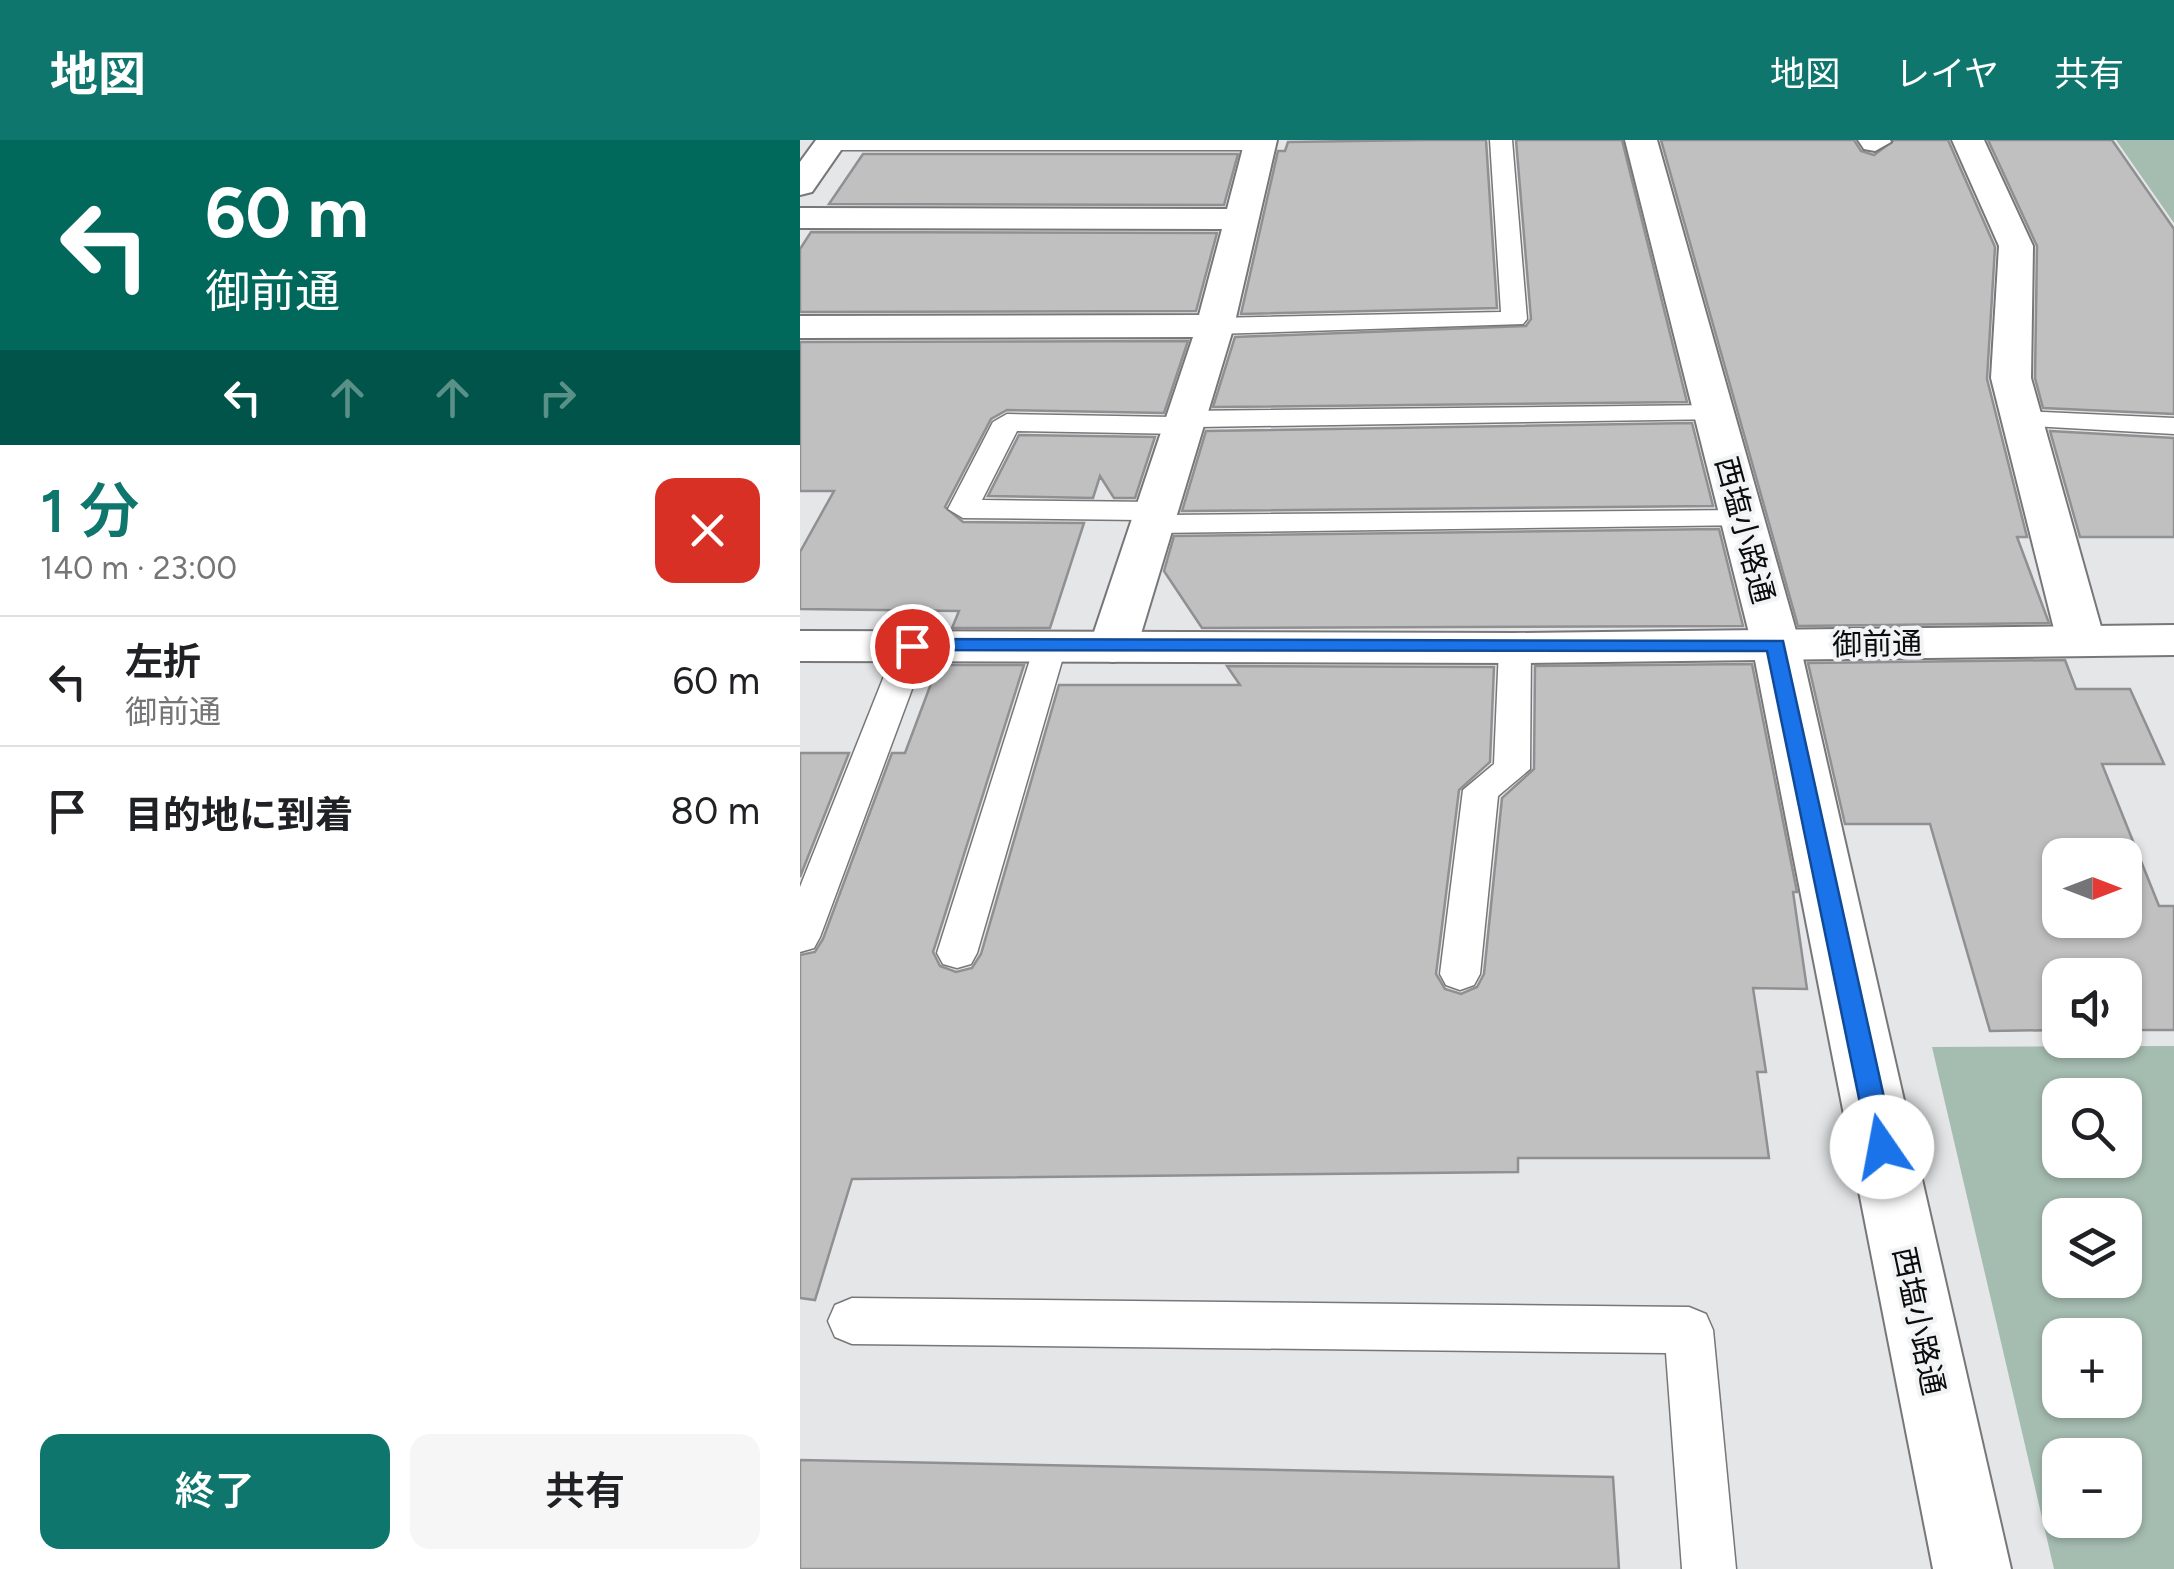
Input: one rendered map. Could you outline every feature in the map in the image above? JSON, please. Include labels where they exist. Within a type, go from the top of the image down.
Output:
[{"type":"street","name":"西塩小路通","points":[[1641,140],[1776,645],[1972,1569]]},
{"type":"street","points":[[1968,140],[2016,246],[2011,378],[2080,642]]},
{"type":"street","points":[[800,185],[830,142]]},
{"type":"street","points":[[1114,647],[1216,326],[1261,142]]},
{"type":"street","points":[[800,218],[1242,218]]},
{"type":"street","points":[[800,327],[1216,326]]},
{"type":"street","name":"御前通","points":[[800,646],[1514,648],[2174,640]]},
{"type":"lane","points":[[1216,326],[1514,319],[1501,140]]},
{"type":"lane","points":[[830,142],[1261,142]]},
{"type":"lane","points":[[1714,412],[1007,422],[963,509],[1155,518],[1742,519]]},
{"type":"lane","points":[[2022,419],[2174,426]]},
{"type":"lane","points":[[800,937],[912,646]]},
{"type":"lane","points":[[957,953],[1050,647]]},
{"type":"lane","points":[[1460,974],[1481,790],[1512,769],[1514,648]]},
{"type":"lane","points":[[852,1321],[1688,1330],[1709,1569]]},
{"type":"green space","points":[[2116,140],[2174,140],[2174,223]]},
{"type":"green space","points":[[2142,1046],[2174,1046],[2174,1569],[2054,1569],[2047,1538],[2142,1538],[2142,1438],[2042,1438],[2042,1518],[1932,1047],[2042,1047],[2042,1058],[2142,1058]]},
{"type":"building","points":[[1486,140],[1497,308],[1241,314],[1278,151],[1285,151],[1288,142]]},
{"type":"building","points":[[1516,140],[1622,140],[1687,402],[1213,407],[1235,337],[1526,326],[1531,319]]},
{"type":"building","points":[[1661,140],[1854,140],[1861,151],[1874,155],[1894,140],[1948,140],[1995,247],[1987,379],[2027,537],[2017,537],[2049,623],[1798,626]]},
{"type":"building","points":[[1988,140],[2112,140],[2174,229],[2174,414],[2043,408],[2035,378],[2037,246]]},
{"type":"building","points":[[863,154],[1238,154],[1224,205],[829,204]]},
{"type":"building","points":[[811,232],[1217,233],[1196,311],[800,312],[800,249]]},
{"type":"building","points":[[1188,341],[1164,413],[1007,410],[991,419],[945,507],[963,522],[1084,523],[1050,628],[952,628],[959,611],[800,609],[800,552],[834,491],[800,491],[800,342]]},
{"type":"building","points":[[1692,423],[1713,506],[1182,511],[1206,431]]},
{"type":"building","points":[[2050,431],[2174,438],[2174,537],[2080,537]]},
{"type":"building","points":[[1019,435],[1155,437],[1135,498],[1114,498],[1100,476],[1093,498],[988,496]]},
{"type":"building","points":[[1719,529],[1743,626],[1202,628],[1164,571],[1174,536]]},
{"type":"building","points":[[2065,660],[2076,689],[2130,689],[2164,764],[2102,764],[2132,838],[2042,838],[2042,938],[2142,938],[2142,864],[2159,906],[2174,906],[2174,1030],[2142,1030],[2142,958],[2042,958],[2042,1030],[1990,1031],[1930,824],[1845,824],[1808,663]]},
{"type":"building","points":[[1752,664],[1797,892],[1793,892],[1807,989],[1753,988],[1766,1072],[1757,1072],[1769,1158],[1518,1158],[1518,1172],[852,1179],[815,1300],[800,1298],[800,955],[815,952],[823,939],[892,753],[905,753],[938,665],[1024,665],[933,952],[940,966],[956,972],[972,968],[981,954],[1059,685],[1240,685],[1227,666],[1494,667],[1490,762],[1459,790],[1436,974],[1445,989],[1461,994],[1477,987],[1484,974],[1502,798],[1534,769],[1535,666]]},
{"type":"building","points":[[800,753],[849,753],[800,877]]},
{"type":"building","points":[[800,1460],[1613,1477],[1619,1569],[800,1569]]},
{"type":"route","points":[[912,646],[1776,645],[1882,1147]]}]
